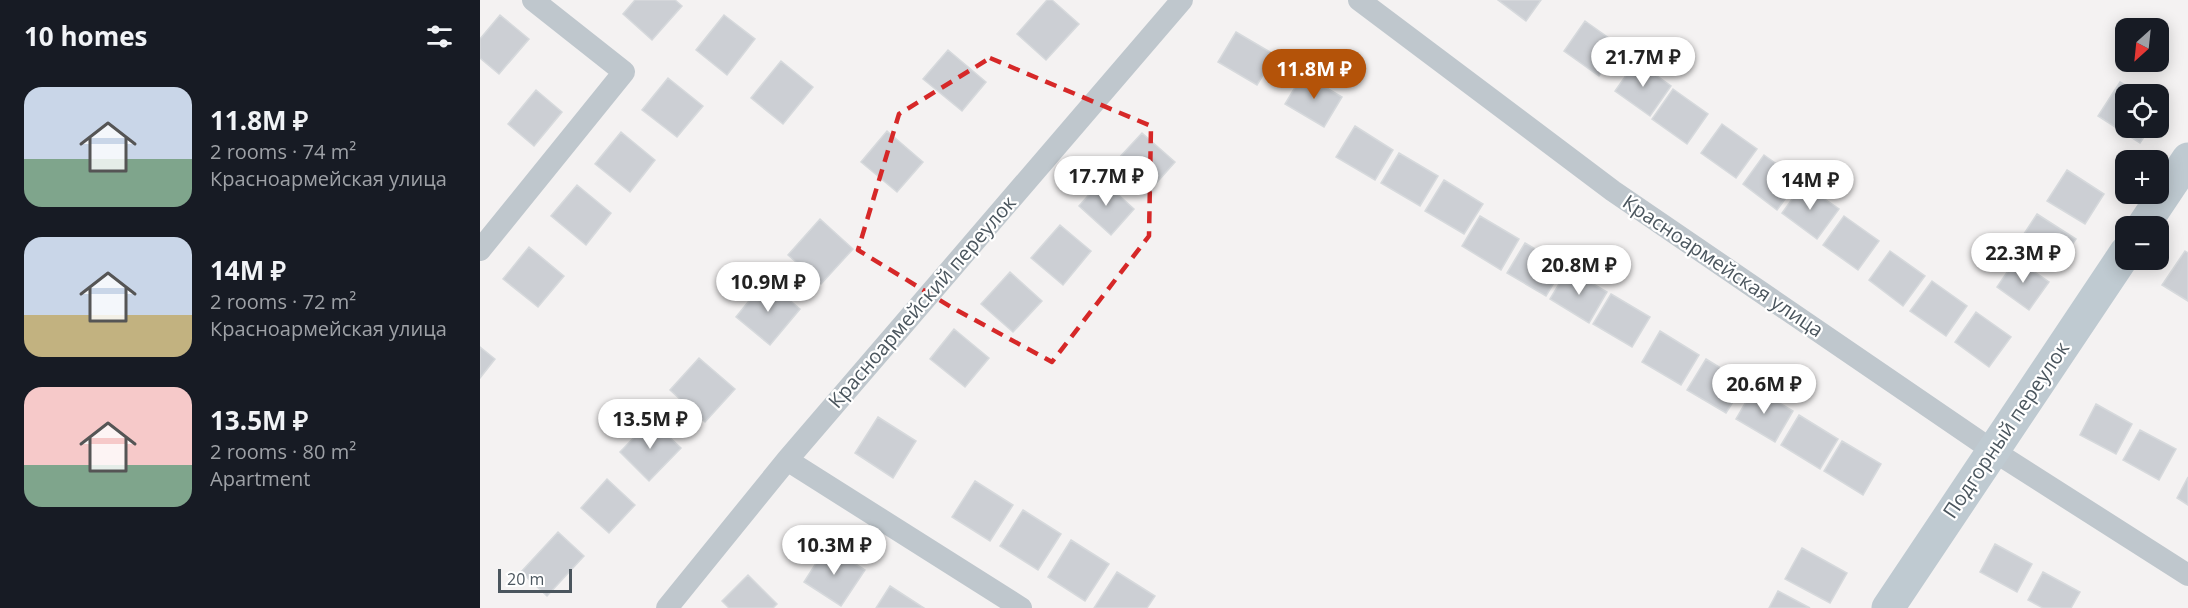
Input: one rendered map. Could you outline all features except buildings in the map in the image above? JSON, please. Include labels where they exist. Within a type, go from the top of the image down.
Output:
[{"type":"main road","points":[[2150,216],[2188,159]]},
{"type":"main road","name":"Подгорный переулок","points":[[1888,608],[2115,268]]},
{"type":"street","points":[[480,250],[624,72],[533,0]]},
{"type":"street","name":"Красноармейский переулок","points":[[667,608],[787,460],[1182,0]]},
{"type":"street","name":"Красноармейская улица","points":[[1359,0],[1613,191],[1992,450],[2188,575]]},
{"type":"street","points":[[787,460],[1021,608]]},
{"type":"highlighted area","points":[[990,58],[1151,126],[1149,236],[1052,362],[951,307],[858,250],[899,114]]}]
